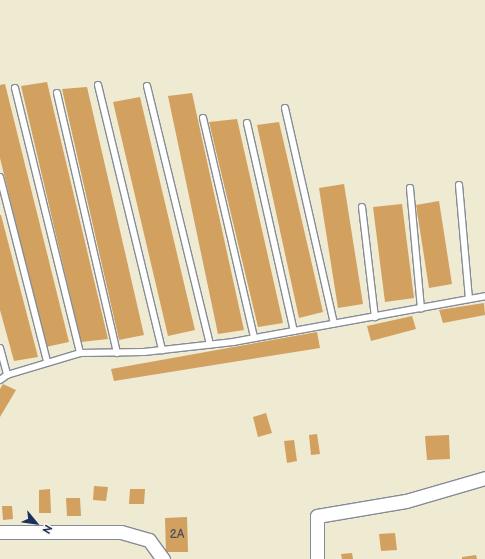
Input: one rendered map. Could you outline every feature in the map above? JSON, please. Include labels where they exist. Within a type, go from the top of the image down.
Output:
[{"type":"street","points":[[317,559],[317,516],[406,501],[485,478]]},
{"type":"street","points":[[0,532],[121,532],[149,540],[163,559]]},
{"type":"lane","points":[[98,85],[162,350]]},
{"type":"lane","points":[[147,86],[210,344]]},
{"type":"lane","points":[[15,88],[80,353]]},
{"type":"lane","points":[[57,93],[117,352]]},
{"type":"lane","points":[[285,108],[334,324]]},
{"type":"lane","points":[[203,118],[254,338]]},
{"type":"lane","points":[[247,123],[294,331]]},
{"type":"lane","points":[[0,177],[47,362]]},
{"type":"lane","points":[[459,185],[469,299]]},
{"type":"lane","points":[[410,188],[421,309]]},
{"type":"lane","points":[[362,206],[375,317]]},
{"type":"lane","points":[[0,380],[7,375],[80,353],[162,350],[254,338],[421,309],[485,296]]},
{"type":"lane","points":[[0,348],[7,375]]},
{"type":"building","points":[[47,82],[108,339],[81,342],[21,86]]},
{"type":"building","points":[[5,84],[69,342],[46,347],[0,158],[0,85]]},
{"type":"building","points":[[87,87],[144,335],[119,340],[62,89]]},
{"type":"building","points":[[192,93],[244,330],[218,334],[168,96]]},
{"type":"building","points":[[140,97],[195,330],[168,336],[113,102]]},
{"type":"building","points":[[237,119],[283,323],[258,327],[209,122]]},
{"type":"building","points":[[279,122],[323,312],[299,318],[257,125]]},
{"type":"building","points":[[344,184],[363,304],[338,308],[319,188]]},
{"type":"building","points":[[439,201],[452,284],[429,288],[416,205]]},
{"type":"building","points":[[402,204],[414,298],[385,302],[373,207]]},
{"type":"building","points":[[0,215],[38,357],[14,361],[0,310]]},
{"type":"building","points":[[484,303],[485,315],[443,323],[439,310]]},
{"type":"building","points":[[412,316],[416,329],[371,341],[367,326]]},
{"type":"building","points":[[317,332],[320,348],[114,381],[111,369]]},
{"type":"building","points":[[3,384],[16,390],[0,417],[0,389]]},
{"type":"building","points":[[266,413],[272,433],[258,437],[253,417]]},
{"type":"building","points":[[317,434],[320,454],[311,455],[309,435]]},
{"type":"building","points":[[449,435],[450,459],[427,460],[425,436]]},
{"type":"building","points":[[294,440],[297,461],[287,463],[284,441]]},
{"type":"building","points":[[94,486],[108,487],[106,501],[93,500]]},
{"type":"building","points":[[50,489],[51,513],[39,513],[39,490]]},
{"type":"building","points":[[130,489],[145,489],[144,504],[129,504]]},
{"type":"building","points":[[66,498],[80,498],[81,516],[67,516]]},
{"type":"building","points":[[2,506],[12,506],[13,519],[3,520]]},
{"type":"building","points":[[187,517],[188,552],[166,552],[165,518]]},
{"type":"building","points":[[395,533],[397,550],[381,551],[379,534]]},
{"type":"building","points":[[352,553],[353,559],[342,559],[341,554]]},
{"type":"building","points":[[476,555],[477,559],[462,559],[462,557]]}]
